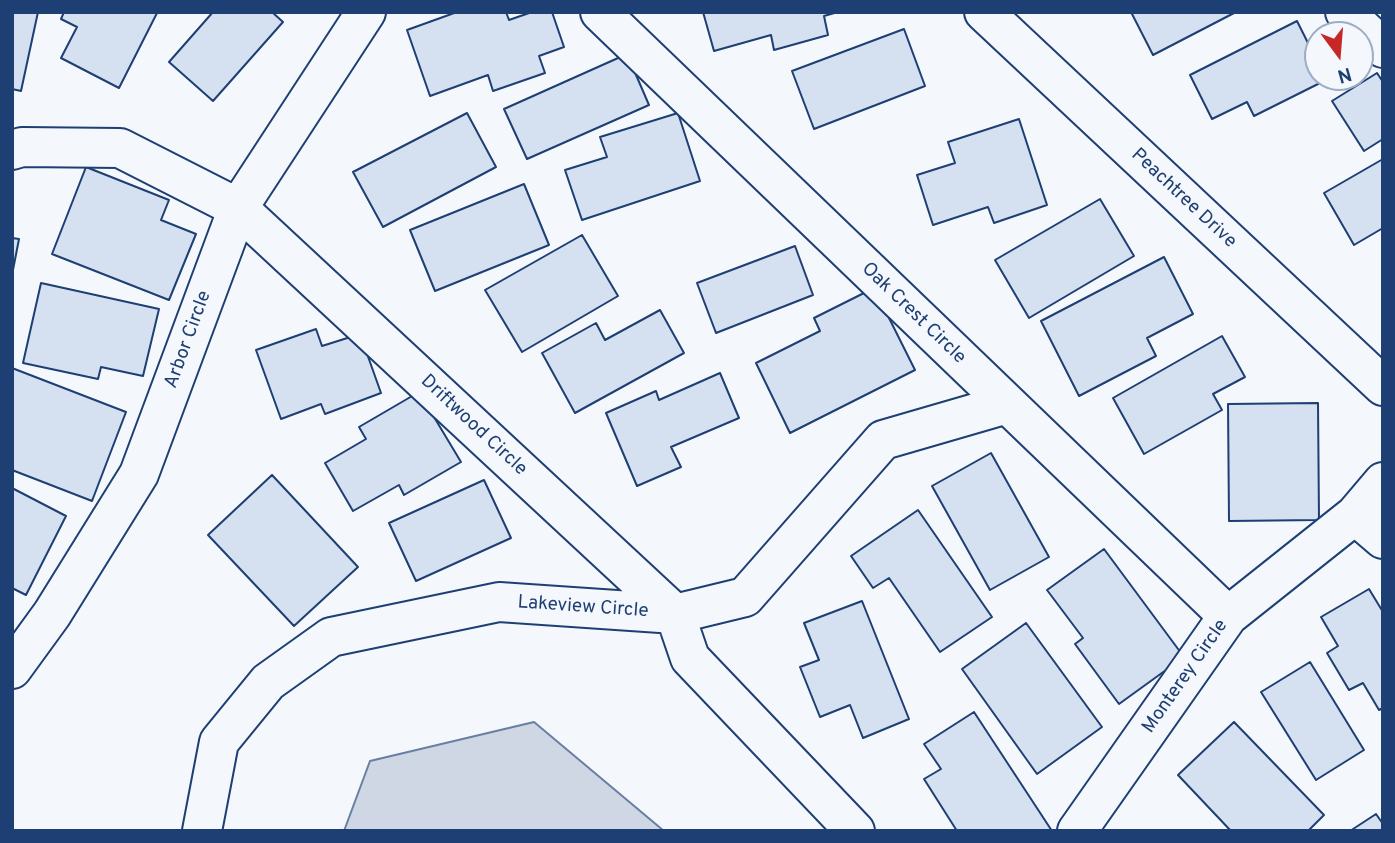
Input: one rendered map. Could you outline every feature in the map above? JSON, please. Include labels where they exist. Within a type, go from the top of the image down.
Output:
[{"type":"street","name":"Arbor Circle","points":[[12,669],[52,614],[139,474],[238,208],[366,12]]},
{"type":"street","name":"Oak Crest Circle","points":[[600,12],[1228,616]]},
{"type":"street","name":"Peachtree Drive","points":[[984,12],[1383,386]]},
{"type":"street","points":[[1345,12],[1383,48]]},
{"type":"street","name":"Driftwood Circle","points":[[12,150],[22,147],[120,148],[238,208],[675,614],[690,658],[855,831]]},
{"type":"street","name":"Lakeview Circle","points":[[202,831],[219,742],[268,682],[331,637],[499,602],[675,614],[745,597],[883,440],[1007,404]]},
{"type":"street","name":"Monterey Circle","points":[[1077,831],[1228,616],[1369,527],[1383,482]]},
{"type":"shaded area","points":[[534,722],[664,831],[344,831],[370,761]]},
{"type":"building","points":[[12,12],[38,12],[21,91],[12,89]]},
{"type":"building","points":[[64,12],[157,13],[119,88],[61,58],[77,27],[61,19]]},
{"type":"building","points":[[213,12],[272,12],[283,22],[213,101],[169,62]]},
{"type":"building","points":[[457,12],[506,12],[509,20],[532,12],[552,12],[564,47],[539,56],[545,73],[493,91],[488,75],[430,96],[407,30]]},
{"type":"building","points":[[703,12],[838,12],[824,16],[828,35],[774,50],[771,35],[714,51]]},
{"type":"building","points":[[1131,12],[1236,12],[1153,55]]},
{"type":"building","points":[[1297,21],[1304,35],[1304,91],[1254,116],[1247,102],[1212,119],[1190,75]]},
{"type":"building","points":[[904,29],[925,86],[814,129],[792,71]]},
{"type":"building","points":[[627,54],[649,105],[527,159],[504,109]]},
{"type":"building","points":[[1377,73],[1383,82],[1383,139],[1364,151],[1332,101],[1348,91],[1374,91],[1374,75]]},
{"type":"building","points":[[467,113],[496,167],[383,227],[353,172]]},
{"type":"building","points":[[678,113],[700,181],[582,220],[565,170],[607,157],[600,137]]},
{"type":"building","points":[[1019,119],[1047,205],[994,223],[988,207],[933,225],[917,175],[955,163],[948,142]]},
{"type":"building","points":[[1383,159],[1383,228],[1354,245],[1324,193]]},
{"type":"building","points":[[86,167],[169,200],[161,220],[196,234],[169,300],[52,254]]},
{"type":"building","points":[[524,184],[549,245],[435,291],[410,230]]},
{"type":"building","points":[[1100,199],[1134,256],[1029,318],[995,260]]},
{"type":"building","points":[[582,235],[618,296],[522,352],[485,290]]},
{"type":"building","points":[[12,238],[19,239],[12,275]]},
{"type":"building","points":[[795,246],[813,295],[716,333],[697,283]]},
{"type":"building","points":[[1164,257],[1193,314],[1147,338],[1156,356],[1079,396],[1041,321]]},
{"type":"building","points":[[41,283],[159,309],[143,376],[101,367],[98,379],[23,363]]},
{"type":"building","points":[[874,288],[915,370],[790,433],[756,363],[820,331],[814,318]]},
{"type":"building","points":[[660,310],[684,353],[575,413],[542,353],[596,323],[605,340]]},
{"type":"building","points":[[316,329],[322,346],[360,334],[381,393],[325,414],[321,404],[281,419],[256,350]]},
{"type":"building","points":[[1222,336],[1245,377],[1213,394],[1222,410],[1144,454],[1113,398]]},
{"type":"building","points":[[12,368],[126,412],[92,501],[12,470]]},
{"type":"building","points":[[720,373],[739,418],[671,447],[681,467],[637,486],[606,413],[656,391],[659,400]]},
{"type":"building","points":[[419,392],[461,462],[404,495],[399,485],[353,511],[325,463],[366,439],[359,427]]},
{"type":"building","points":[[1318,403],[1319,520],[1229,521],[1228,404]]},
{"type":"building","points":[[991,453],[1049,557],[990,590],[932,486]]},
{"type":"building","points":[[272,475],[358,567],[294,626],[208,535]]},
{"type":"building","points":[[484,480],[511,538],[416,581],[389,523]]},
{"type":"building","points":[[12,488],[66,516],[26,595],[12,588]]},
{"type":"building","points":[[918,510],[992,617],[940,652],[889,578],[873,588],[851,556]]},
{"type":"building","points":[[1104,549],[1184,657],[1119,704],[1075,644],[1083,638],[1047,590]]},
{"type":"building","points":[[1369,589],[1383,612],[1383,708],[1379,710],[1363,683],[1349,690],[1327,653],[1338,646],[1321,617]]},
{"type":"building","points":[[862,601],[909,719],[863,738],[850,705],[820,717],[800,667],[819,660],[804,623]]},
{"type":"building","points":[[1026,623],[1102,727],[1037,774],[962,669]]},
{"type":"building","points":[[1310,662],[1364,750],[1316,780],[1261,692]]},
{"type":"building","points":[[974,712],[1052,831],[957,831],[924,779],[941,769],[924,744]]},
{"type":"building","points":[[1234,722],[1324,815],[1308,831],[1231,831],[1178,775]]},
{"type":"building","points":[[1376,814],[1383,824],[1383,831],[1350,831]]}]
